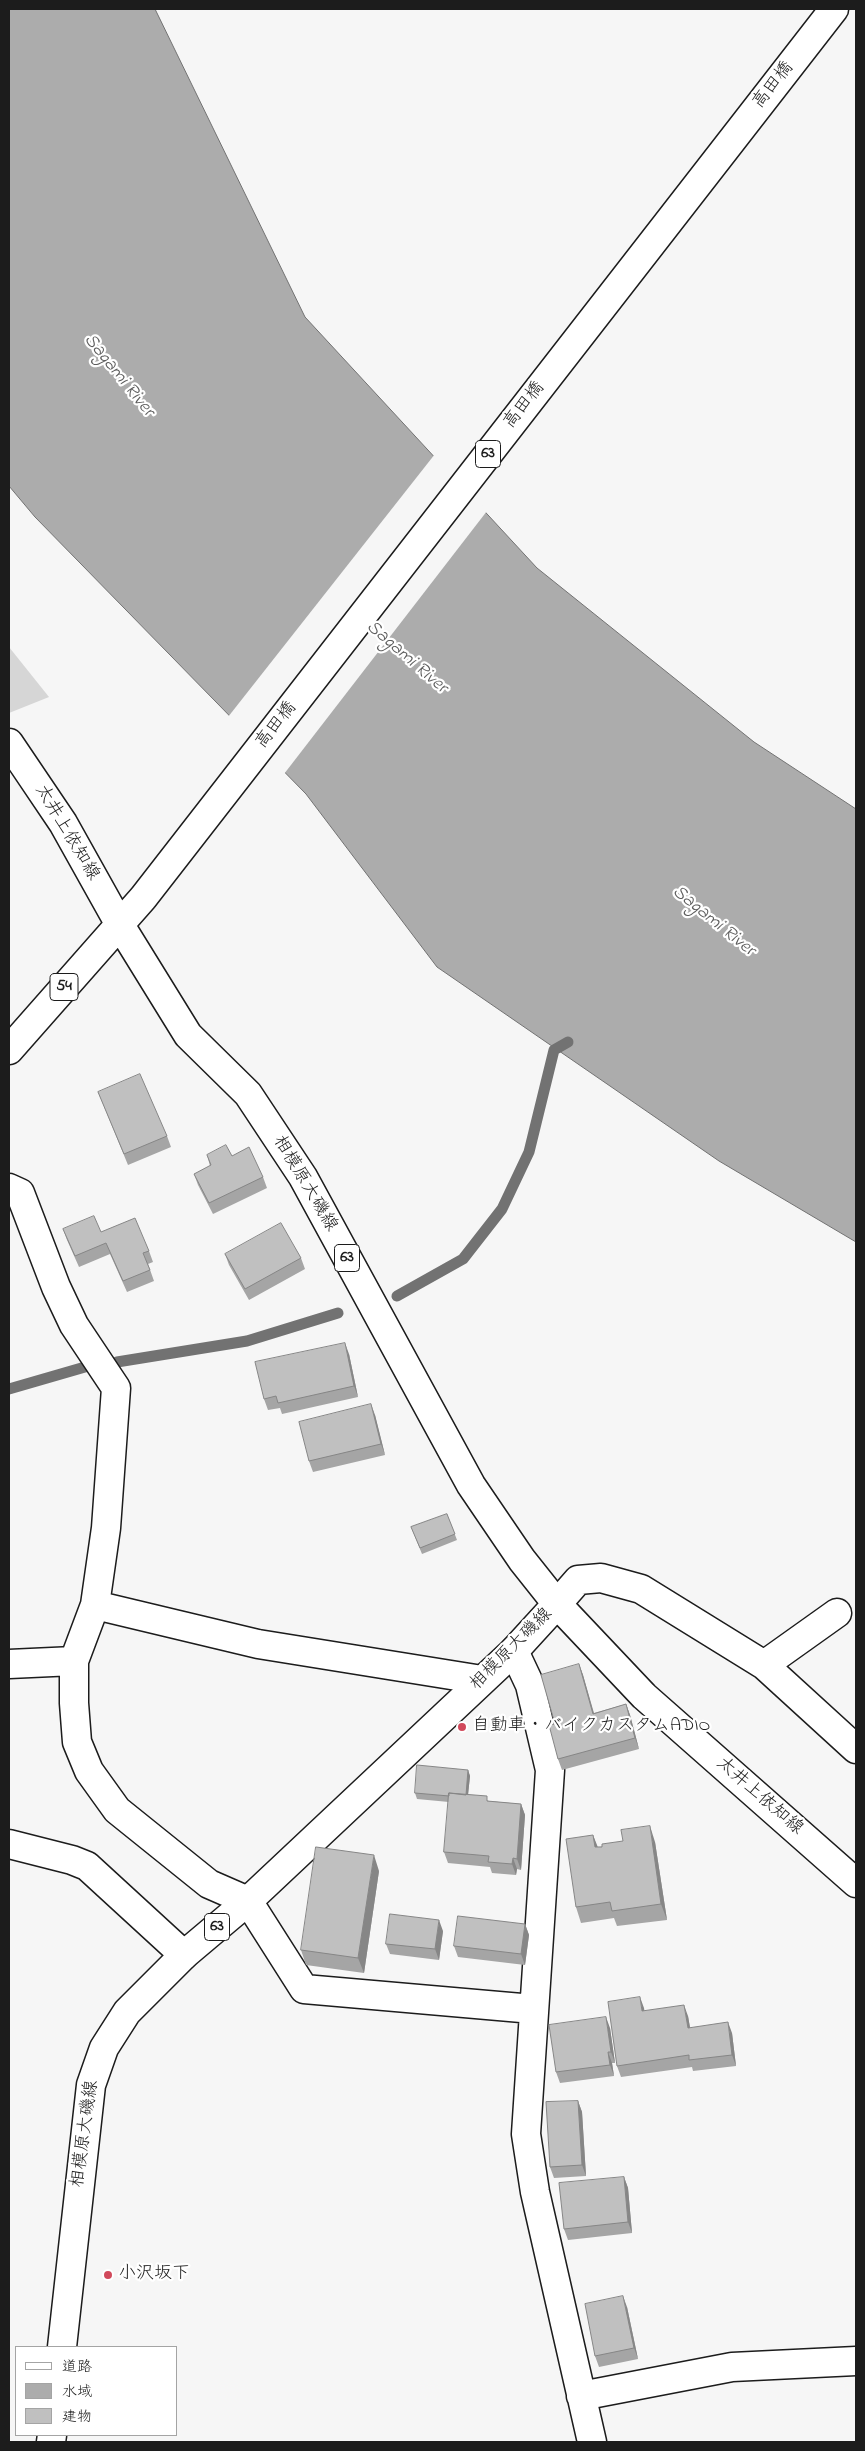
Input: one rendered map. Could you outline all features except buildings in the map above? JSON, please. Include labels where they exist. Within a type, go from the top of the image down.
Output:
[{"type":"main road","name":"高田橋","points":[[120,925],[143,898],[834,9]]},
{"type":"main road","name":"太井上依知線","points":[[9,743],[63,823],[120,925]]},
{"type":"main road","name":"54","points":[[9,1050],[120,925]]},
{"type":"main road","name":"相模原大磯線","points":[[62,2346],[91,2085],[104,2048],[127,2012],[184,1955],[248,1901],[514,1651],[557,1604],[522,1560],[471,1485],[303,1177],[248,1094],[188,1035],[120,925]]},
{"type":"main road","points":[[9,1188],[20,1194],[56,1287],[70,1317],[116,1388],[106,1528],[95,1605],[74,1661],[74,1703],[77,1742],[89,1771],[117,1810],[209,1884],[248,1901],[304,1989],[533,2008]]},
{"type":"main road","points":[[557,1604],[578,1580],[601,1578],[641,1589],[764,1665],[856,1748]]},
{"type":"main road","name":"太井上依知線","points":[[557,1604],[644,1696],[856,1883]]},
{"type":"main road","points":[[95,1605],[258,1644],[482,1680]]},
{"type":"main road","points":[[764,1665],[837,1613]]},
{"type":"main road","points":[[514,1651],[530,1685],[550,1770],[526,2134],[535,2192],[592,2442]]},
{"type":"main road","points":[[9,1664],[74,1661]]},
{"type":"main road","points":[[9,1844],[72,1860],[87,1866],[184,1955]]},
{"type":"main road","points":[[581,2396],[732,2367],[856,2361]]},
{"type":"shaded area","points":[[9,647],[49,697],[9,713]]},
{"type":"water","name":"Sagami River","points":[[9,9],[155,9],[305,317],[537,568],[754,742],[856,809],[856,1242],[719,1161],[437,967],[306,794],[35,517],[9,486]]},
{"type":"pier","points":[[435,454],[487,511],[284,774],[228,717]]},
{"type":"waterway","points":[[397,1296],[463,1259],[502,1209],[529,1152],[554,1050],[568,1042]]},
{"type":"waterway","points":[[117,1362],[247,1341],[338,1313]]},
{"type":"waterway","points":[[9,1389],[85,1367]]},
{"type":"place","name":"自動車・バイクカスタムADIO","points":[[462,1727]]},
{"type":"place","name":"小沢坂下","points":[[108,2275]]}]
